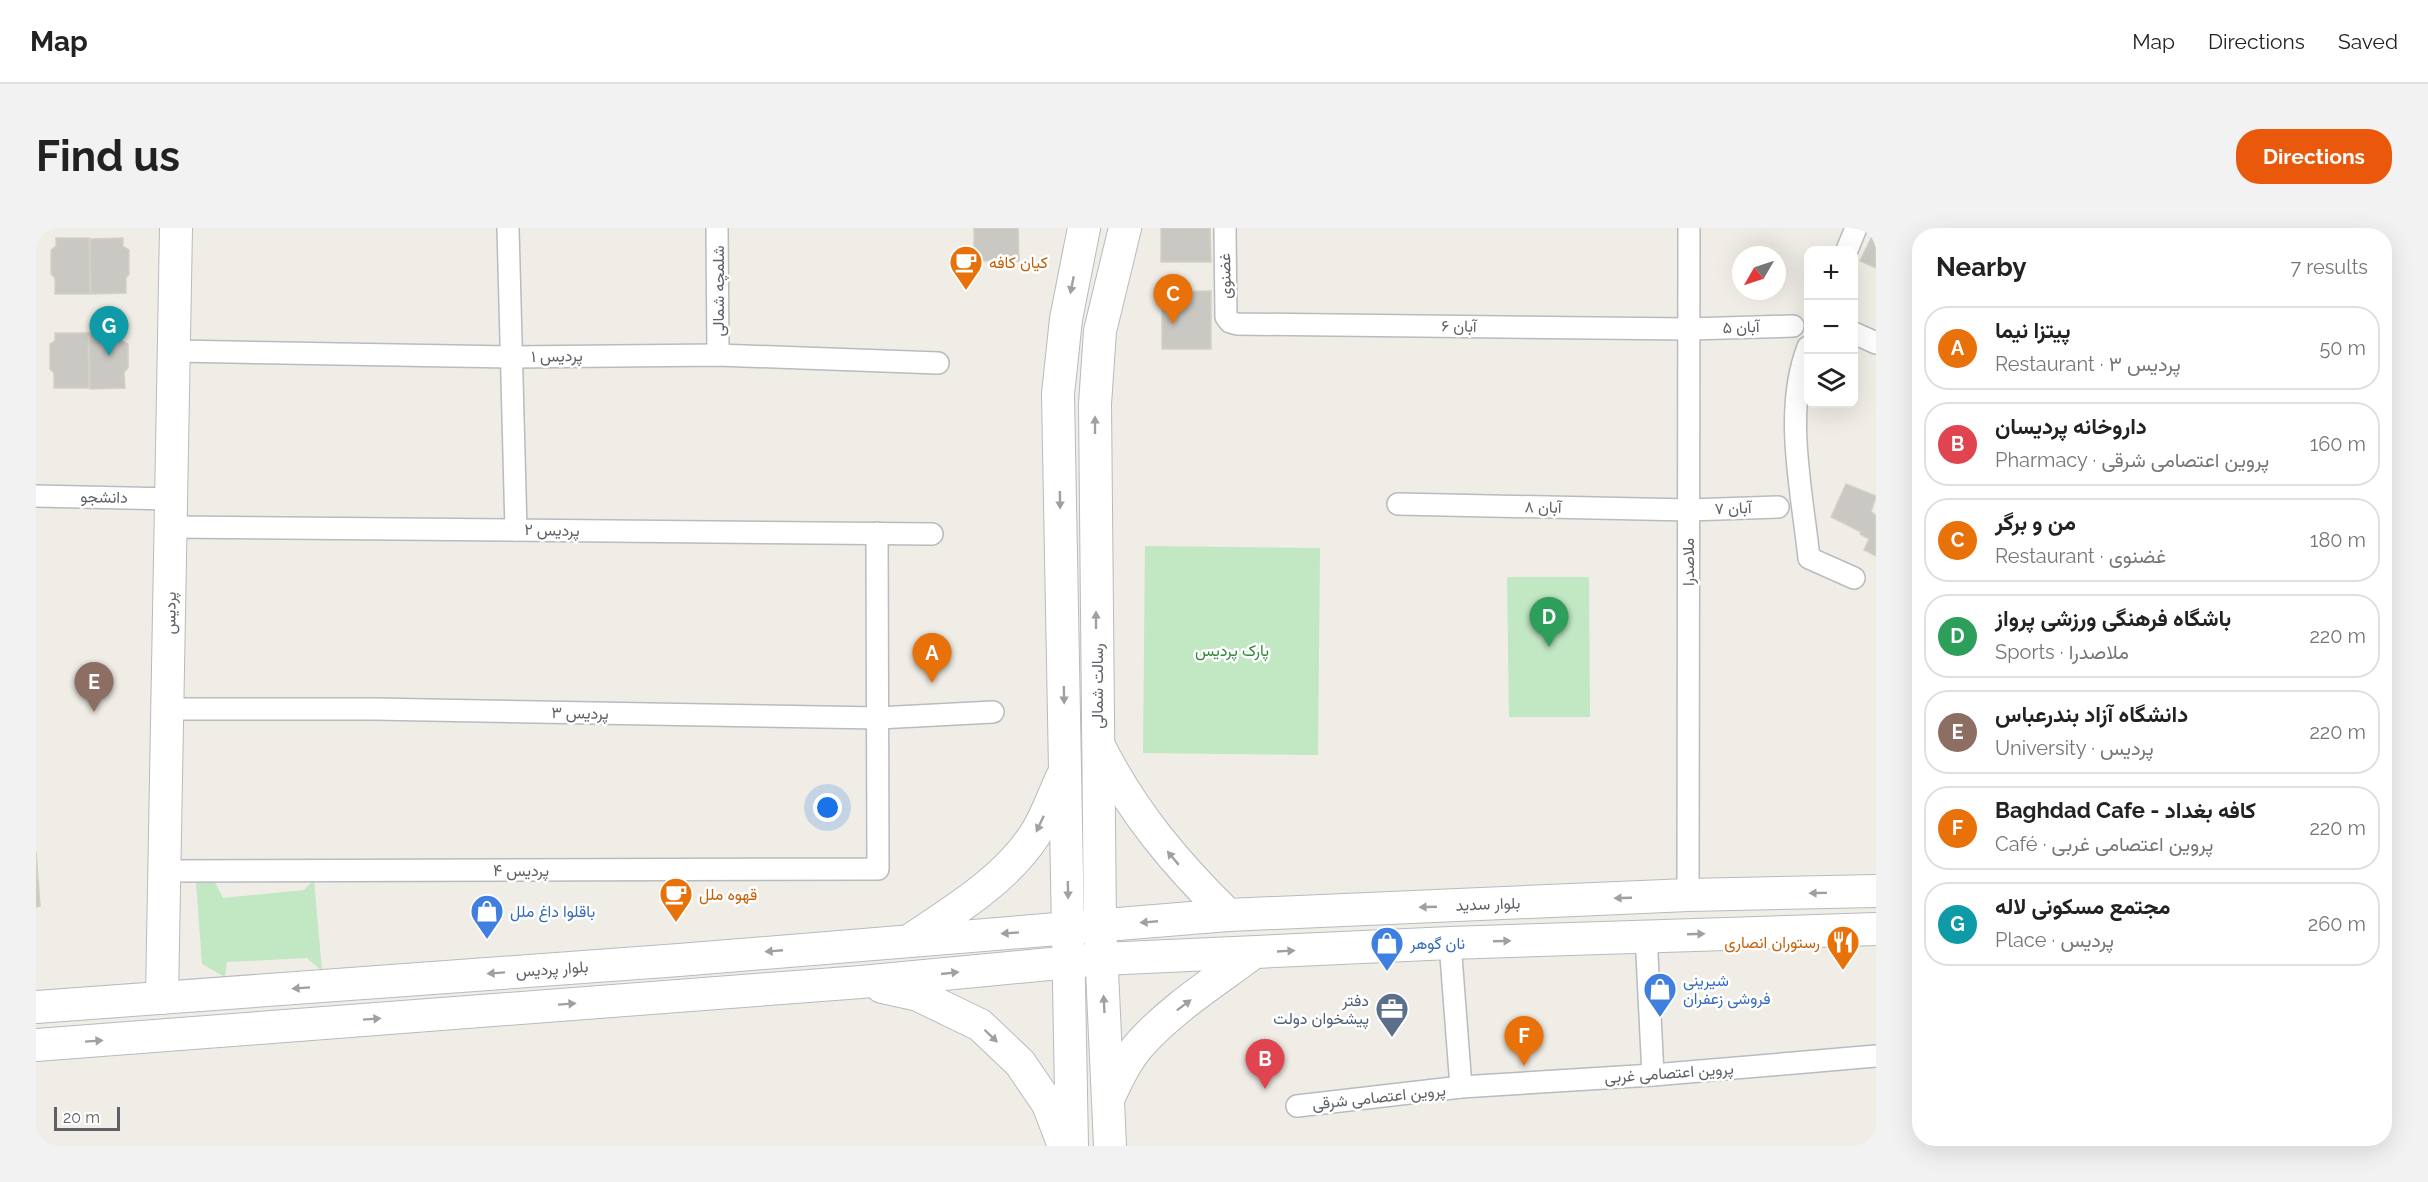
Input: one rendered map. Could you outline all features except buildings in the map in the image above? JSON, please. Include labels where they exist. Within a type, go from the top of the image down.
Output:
[{"type":"main road","name":"پردیس","points":[[162,998],[176,228]]},
{"type":"main road","name":"رسالت شمالی","points":[[1110,1146],[1098,831],[1095,404],[1100,330],[1125,228]]},
{"type":"main road","name":"رسالت شمالی","points":[[1072,1146],[1058,394],[1066,319],[1083,230]]},
{"type":"main road","points":[[1097,742],[1121,786],[1172,858],[1228,915]]},
{"type":"main road","points":[[911,940],[962,905],[1003,872],[1035,835],[1065,771]]},
{"type":"main road","points":[[1066,830],[1098,831]]},
{"type":"main road","name":"بلوار سدید","points":[[1068,929],[1228,915],[1688,896],[1876,891]]},
{"type":"main road","points":[[1185,919],[1185,955]]},
{"type":"main road","points":[[36,1045],[861,982],[1067,961],[1646,935],[1876,928]]},
{"type":"main road","name":"بلوار پردیس","points":[[36,1007],[1068,929]]},
{"type":"main road","points":[[811,948],[811,985]]},
{"type":"main road","points":[[1108,1098],[1122,1069],[1141,1043],[1177,1010],[1253,953]]},
{"type":"main road","points":[[861,982],[918,996],[980,1025],[1025,1072],[1048,1104],[1064,1146]]},
{"type":"main road","points":[[1069,1037],[1106,1036]]},
{"type":"street","points":[[508,228],[516,530]]},
{"type":"street","name":"شلمچه شمالی","points":[[717,228],[718,355]]},
{"type":"street","name":"غضنوی","points":[[1225,228],[1226,317],[1230,322]]},
{"type":"street","name":"ملاصدرا","points":[[1688,896],[1689,228]]},
{"type":"street","points":[[1849,246],[1856,228]]},
{"type":"street","name":"آبان ۶","points":[[1230,322],[1237,324],[1689,329]]},
{"type":"street","name":"آبان ۵","points":[[1689,329],[1793,326]]},
{"type":"street","points":[[1858,335],[1876,343]]},
{"type":"street","name":"پردیس ۱","points":[[175,351],[512,357],[718,355],[938,363]]},
{"type":"street","points":[[1807,354],[1797,385],[1795,431],[1809,558],[1854,578]]},
{"type":"street","name":"دانشجو","points":[[36,496],[172,512]]},
{"type":"street","name":"آبان ۸","points":[[1398,504],[1689,510]]},
{"type":"street","name":"آبان ۷","points":[[1689,510],[1778,507]]},
{"type":"street","name":"پردیس ۲","points":[[172,512],[516,530],[932,534]]},
{"type":"street","points":[[878,533],[878,718]]},
{"type":"street","name":"پردیس ۳","points":[[168,709],[373,709],[878,718],[993,712]]},
{"type":"street","name":"پردیس ۴","points":[[165,870],[878,869],[878,718]]},
{"type":"street","points":[[1646,935],[1653,1075]]},
{"type":"street","points":[[1450,943],[1461,1088]]},
{"type":"street","name":"پروین اعتصامی غربی","points":[[1461,1088],[1876,1056]]},
{"type":"street","name":"پروین اعتصامی شرقی","points":[[1297,1106],[1461,1088]]},
{"type":"green space","name":"پارک پردیس","points":[[1145,546],[1320,548],[1318,755],[1143,753]]},
{"type":"green space","points":[[1507,577],[1589,577],[1590,717],[1509,717]]},
{"type":"green space","points":[[213,879],[223,898],[304,890],[314,880],[322,971],[307,958],[227,962],[225,977],[202,964],[196,883]]},
{"type":"place","name":"کیان کافه","points":[[966,291]]},
{"type":"place","name":"من و برگر","points":[[1173,324]]},
{"type":"place","name":"مجتمع مسکونی لاله","points":[[109,356]]},
{"type":"place","name":"باشگاه فرهنگی ورزشی پرواز","points":[[1549,647]]},
{"type":"place","name":"پیتزا نیما","points":[[932,683]]},
{"type":"place","name":"دانشگاه آزاد بندرعباس","points":[[94,712]]},
{"type":"place","name":"قهوه ملل","points":[[676,923]]},
{"type":"place","name":"باقلوا داغ ملل","points":[[487,940]]},
{"type":"place","name":"رستوران انصاری","points":[[1843,971]]},
{"type":"place","name":"نان گوهر","points":[[1387,972]]},
{"type":"place","name":"شیرینی فروشی زعفران","points":[[1660,1018]]},
{"type":"place","name":"دفتر پیشخوان دولت","points":[[1392,1038]]},
{"type":"place","name":"Baghdad Cafe - کافه بغداد","points":[[1524,1066]]},
{"type":"place","name":"داروخانه پردیسان","points":[[1265,1089]]}]
